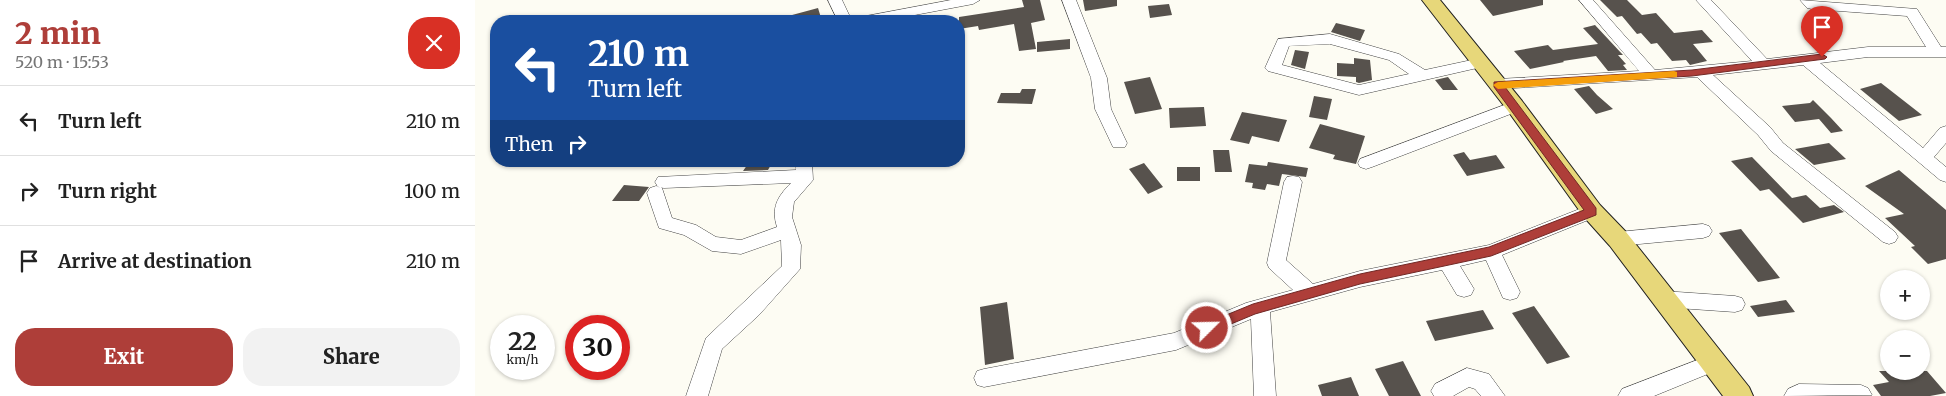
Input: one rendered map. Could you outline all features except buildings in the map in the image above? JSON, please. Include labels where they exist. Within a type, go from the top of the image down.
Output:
[{"type":"main road","points":[[1431,0],[1515,106],[1591,212],[1618,239],[1739,396]]},
{"type":"street","points":[[835,0],[842,15]]},
{"type":"street","points":[[893,15],[973,0]]},
{"type":"street","points":[[1069,0],[1099,78],[1103,109],[1119,143]]},
{"type":"street","points":[[1586,0],[1652,76]]},
{"type":"street","points":[[1703,0],[1763,64]]},
{"type":"street","points":[[1807,0],[1812,5],[1912,12],[1941,52]]},
{"type":"street","points":[[1424,77],[1394,57],[1330,39],[1283,42],[1273,68],[1359,90],[1424,77],[1481,63]]},
{"type":"street","points":[[1498,84],[1700,72],[1868,52],[1941,52]]},
{"type":"street","points":[[1806,59],[1946,176]]},
{"type":"street","points":[[1700,72],[1764,131],[1777,148],[1889,237]]},
{"type":"street","points":[[1366,163],[1515,106]]},
{"type":"street","points":[[1924,158],[1946,132]]},
{"type":"street","points":[[697,396],[713,344],[752,309],[791,269],[792,245],[783,217],[785,200],[804,180],[804,168],[660,188],[665,223],[691,230],[712,244],[741,247],[787,231]]},
{"type":"street","points":[[1293,182],[1276,263],[1310,293]]},
{"type":"street","points":[[984,378],[1176,341],[1260,307],[1360,279],[1491,252],[1591,212]]},
{"type":"street","points":[[1618,239],[1703,230]]},
{"type":"street","points":[[1491,252],[1510,292]]},
{"type":"street","points":[[1447,261],[1464,289]]},
{"type":"street","points":[[1663,299],[1735,304]]},
{"type":"street","points":[[1260,307],[1265,396]]},
{"type":"street","points":[[1629,396],[1713,363]]},
{"type":"street","points":[[1442,392],[1467,377],[1482,381],[1494,396]]},
{"type":"street","points":[[1795,396],[1799,394],[1861,396]]},
{"type":"slow traffic","points":[[1498,85],[1674,74]]},
{"type":"route","points":[[1207,328],[1253,309],[1360,279],[1491,252],[1591,212],[1498,84],[1692,73],[1822,57]]}]
